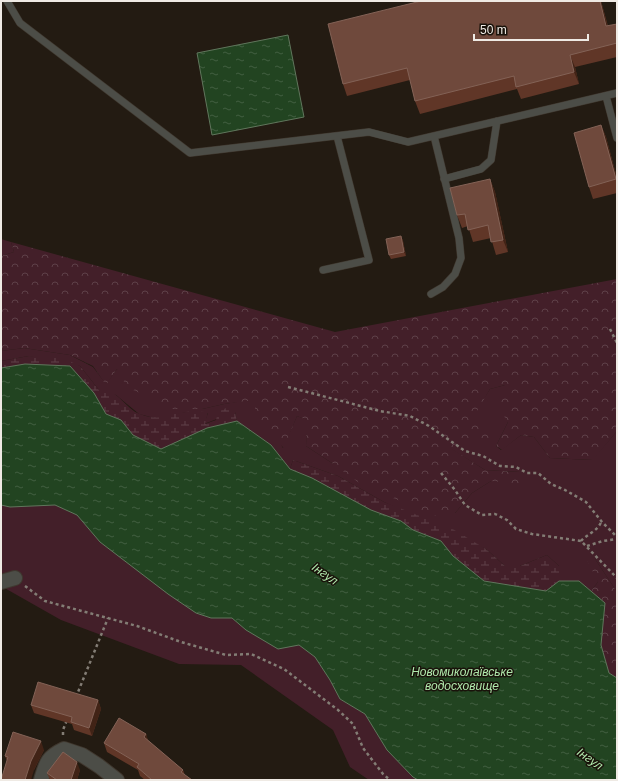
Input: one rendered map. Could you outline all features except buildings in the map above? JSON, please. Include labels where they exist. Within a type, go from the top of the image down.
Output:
[{"type":"street","points":[[1,582],[15,578]]},
{"type":"street","points":[[41,780],[45,765],[52,755],[64,749],[82,755],[117,780]]},
{"type":"lane","points":[[7,1],[20,23],[190,153],[370,132],[408,142],[617,93]]},
{"type":"lane","points":[[606,96],[617,138]]},
{"type":"lane","points":[[444,180],[481,169],[491,160],[497,121]]},
{"type":"lane","points":[[323,270],[369,260],[337,136]]},
{"type":"lane","points":[[431,294],[443,287],[455,274],[460,258],[459,238],[434,136]]},
{"type":"path","points":[[610,329],[617,343]]},
{"type":"path","points":[[288,387],[380,411],[410,416],[430,426],[465,451],[483,456],[500,466],[516,467],[527,473],[538,473],[551,484],[586,502],[617,538]]},
{"type":"path","points":[[441,473],[465,505],[482,515],[496,514],[507,520],[516,529],[532,534],[581,541],[617,578]]},
{"type":"path","points":[[581,541],[586,535],[599,527],[601,521]]},
{"type":"path","points":[[586,546],[617,538]]},
{"type":"path","points":[[15,578],[46,601],[137,626],[181,642],[226,655],[250,654],[284,668],[338,710],[353,724],[363,748],[383,774],[390,780]]},
{"type":"path","points":[[74,702],[108,618]]},
{"type":"path","points":[[64,749],[63,730],[68,716]]},
{"type":"green space","points":[[1,239],[11,242],[14,252],[1,256]]},
{"type":"green space","points":[[11,242],[335,332],[617,279],[617,431],[593,460],[550,458],[534,437],[521,435],[502,450],[496,446],[508,422],[496,405],[505,385],[490,389],[477,411],[489,438],[452,449],[485,470],[520,472],[524,484],[491,481],[472,493],[455,513],[436,516],[362,485],[306,446],[307,420],[297,416],[284,448],[255,422],[255,400],[224,404],[202,409],[173,409],[127,387],[117,369],[106,385],[93,366],[70,355],[24,348],[1,351],[1,256],[14,252]]},
{"type":"green space","points":[[24,348],[70,355],[93,367],[106,384],[117,369],[202,409],[255,399],[283,448],[297,416],[308,420],[306,446],[332,463],[455,513],[472,493],[491,481],[520,472],[485,470],[451,449],[490,389],[505,385],[508,422],[496,446],[501,450],[521,435],[534,437],[550,458],[592,460],[617,431],[617,592],[595,559],[598,582],[591,591],[579,581],[559,581],[559,566],[547,555],[520,566],[505,566],[486,549],[384,502],[338,476],[293,460],[290,469],[271,445],[237,421],[235,412],[204,424],[208,413],[186,412],[158,419],[139,414],[116,395],[99,390],[80,366],[29,356],[1,361],[1,351]]},
{"type":"green space","points":[[29,356],[63,358],[80,366],[99,390],[111,392],[130,408],[140,414],[153,417],[164,417],[186,412],[208,412],[205,424],[216,420],[218,412],[228,407],[235,412],[237,421],[207,428],[161,449],[133,435],[121,420],[106,414],[94,393],[25,364],[1,368],[1,361]]},
{"type":"green space","points":[[293,460],[338,476],[384,502],[451,528],[486,549],[505,566],[520,566],[547,555],[559,566],[559,581],[546,591],[484,581],[453,556],[441,541],[413,530],[401,521],[371,510],[290,469]]},
{"type":"green space","points":[[1,505],[10,507],[55,505],[77,515],[100,542],[130,564],[211,618],[232,618],[246,630],[299,645],[315,657],[340,699],[365,714],[387,750],[413,777],[418,780],[369,780],[350,767],[333,730],[241,665],[179,664],[61,620],[1,586]]},
{"type":"green space","points":[[595,559],[617,592],[617,678],[609,673],[601,645],[605,604],[591,591],[598,582],[587,560]]},
{"type":"water","points":[[288,35],[304,117],[212,135],[197,53]]},
{"type":"water","name":"Новомиколаївське водосховище","points":[[25,364],[70,366],[94,393],[106,414],[121,420],[133,435],[161,449],[207,428],[237,421],[271,445],[290,469],[312,478],[371,510],[401,521],[413,530],[441,541],[453,556],[484,581],[546,591],[559,581],[579,581],[605,603],[601,645],[609,673],[617,678],[617,780],[418,780],[413,777],[387,750],[365,714],[340,699],[315,657],[299,645],[278,649],[246,630],[232,618],[211,618],[196,613],[168,594],[100,542],[77,515],[55,505],[10,507],[1,505],[1,368]]},
{"type":"water label","name":"Інгул","points":[[325,574]]},
{"type":"water label","name":"Інгул","points":[[590,759]]}]
